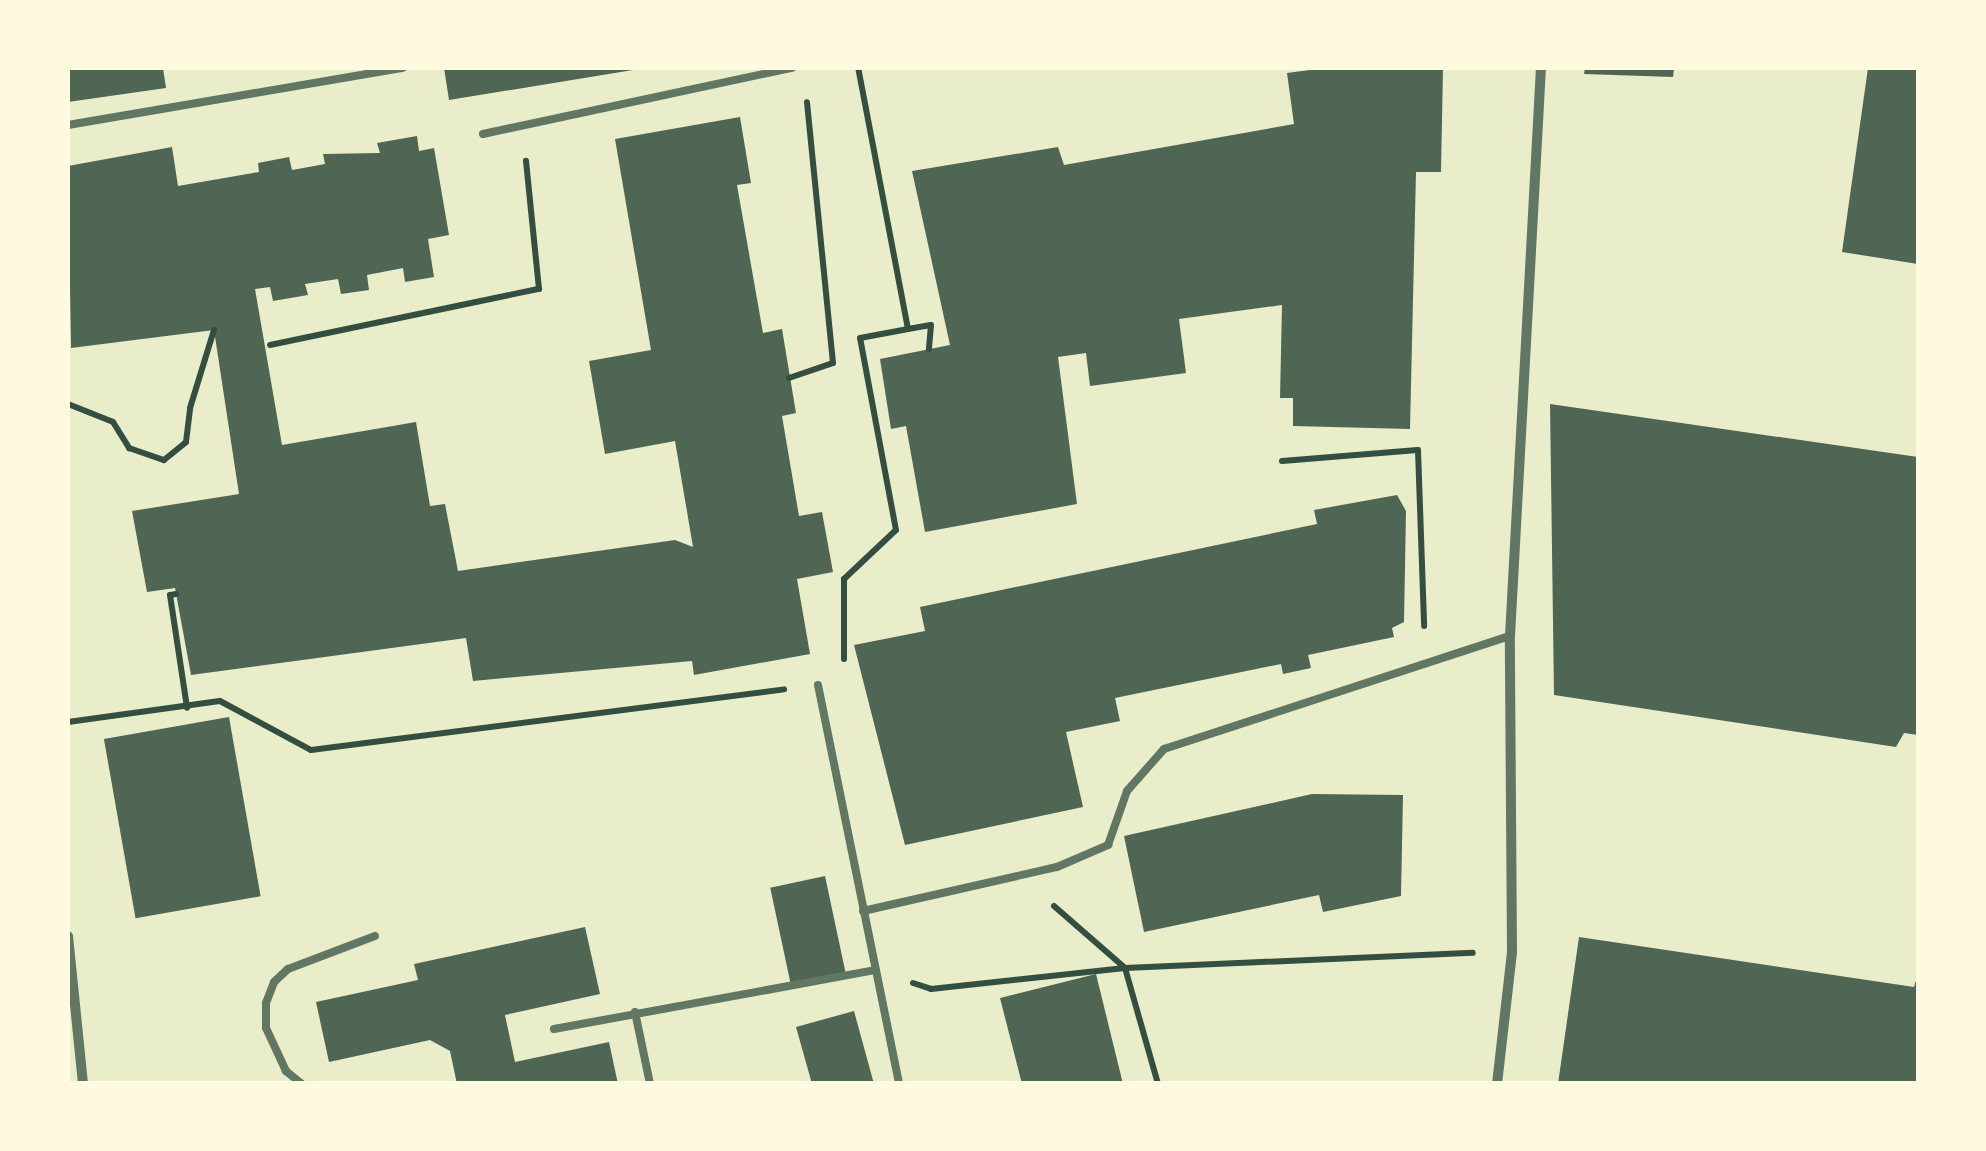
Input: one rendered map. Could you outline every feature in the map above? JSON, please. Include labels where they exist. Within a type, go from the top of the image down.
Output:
[{"type":"street","points":[[1497,1084],[1512,952],[1510,636],[1541,68]]},
{"type":"street","points":[[68,936],[83,1084]]},
{"type":"lane","points":[[68,125],[403,68]]},
{"type":"lane","points":[[483,134],[792,68]]},
{"type":"lane","points":[[863,911],[1020,875],[1108,845],[1126,791],[1164,748],[1510,636]]},
{"type":"lane","points":[[818,685],[899,1084]]},
{"type":"lane","points":[[302,1084],[286,1071],[266,1028],[266,1002],[274,982],[288,969],[375,936]]},
{"type":"lane","points":[[554,1029],[635,1012],[766,994],[876,970]]},
{"type":"lane","points":[[635,1012],[650,1084]]},
{"type":"path","points":[[858,68],[908,329]]},
{"type":"path","points":[[790,378],[833,363],[806,87]]},
{"type":"path","points":[[270,345],[539,289],[523,125]]},
{"type":"path","points":[[68,722],[220,701],[311,750],[818,685],[846,677],[844,579],[896,530],[860,338],[931,325],[929,349]]},
{"type":"path","points":[[68,404],[113,422],[130,448],[164,460],[186,442],[190,408],[214,330]]},
{"type":"path","points":[[1282,461],[1418,450],[1426,662]]},
{"type":"path","points":[[176,594],[170,595],[187,708]]},
{"type":"path","points":[[1020,875],[1125,968],[1158,1084]]},
{"type":"path","points":[[876,970],[931,989],[1125,968],[1512,952]]},
{"type":"building","points":[[68,68],[163,68],[166,88],[68,102]]},
{"type":"building","points":[[444,68],[633,68],[633,70],[449,100]]},
{"type":"building","points":[[1325,68],[1443,68],[1441,172],[1416,172],[1410,429],[1293,426],[1293,398],[1280,398],[1282,305],[1179,319],[1186,373],[1090,386],[1086,353],[1058,357],[1077,504],[925,532],[906,426],[891,429],[880,359],[950,345],[912,171],[1058,147],[1064,165],[1294,124],[1287,73]]},
{"type":"building","points":[[1585,68],[1674,68],[1673,77],[1584,74]]},
{"type":"building","points":[[1868,68],[1918,68],[1918,264],[1842,252]]},
{"type":"building","points":[[740,117],[751,183],[737,185],[763,333],[782,329],[796,413],[782,416],[799,516],[822,512],[833,572],[797,579],[810,654],[694,675],[692,661],[473,681],[466,638],[191,675],[175,588],[147,592],[132,511],[239,494],[214,330],[71,348],[68,166],[172,147],[178,186],[259,172],[258,163],[289,157],[292,170],[325,164],[323,154],[380,153],[377,143],[417,136],[419,151],[434,148],[449,235],[428,239],[434,277],[405,282],[403,268],[367,275],[369,290],[341,294],[338,279],[305,284],[308,295],[273,301],[270,287],[255,289],[282,445],[416,422],[430,506],[445,504],[458,571],[675,540],[693,547],[675,441],[605,454],[589,361],[651,350],[615,139]]},
{"type":"building","points":[[1550,404],[1918,457],[1918,735],[1904,733],[1896,747],[1554,695]]},
{"type":"building","points":[[1397,495],[1406,511],[1404,622],[1392,628],[1394,637],[1308,655],[1311,668],[1283,674],[1281,664],[1115,698],[1120,721],[1066,732],[1083,807],[905,845],[854,645],[925,631],[920,607],[1317,524],[1314,510]]},
{"type":"building","points":[[229,717],[261,896],[136,918],[104,739]]},
{"type":"building","points":[[1312,794],[1403,795],[1401,896],[1323,912],[1319,895],[1144,932],[1124,836]]},
{"type":"building","points":[[825,876],[846,974],[791,985],[770,888]]},
{"type":"building","points":[[585,927],[600,994],[505,1015],[515,1062],[609,1042],[618,1084],[457,1084],[450,1051],[430,1040],[329,1062],[316,1002],[418,980],[414,964]]},
{"type":"building","points":[[1579,937],[1914,987],[1918,974],[1918,1084],[1558,1084]]},
{"type":"building","points":[[1096,974],[1123,1084],[1022,1084],[1000,998]]},
{"type":"building","points":[[854,1011],[874,1084],[812,1084],[796,1027]]}]
